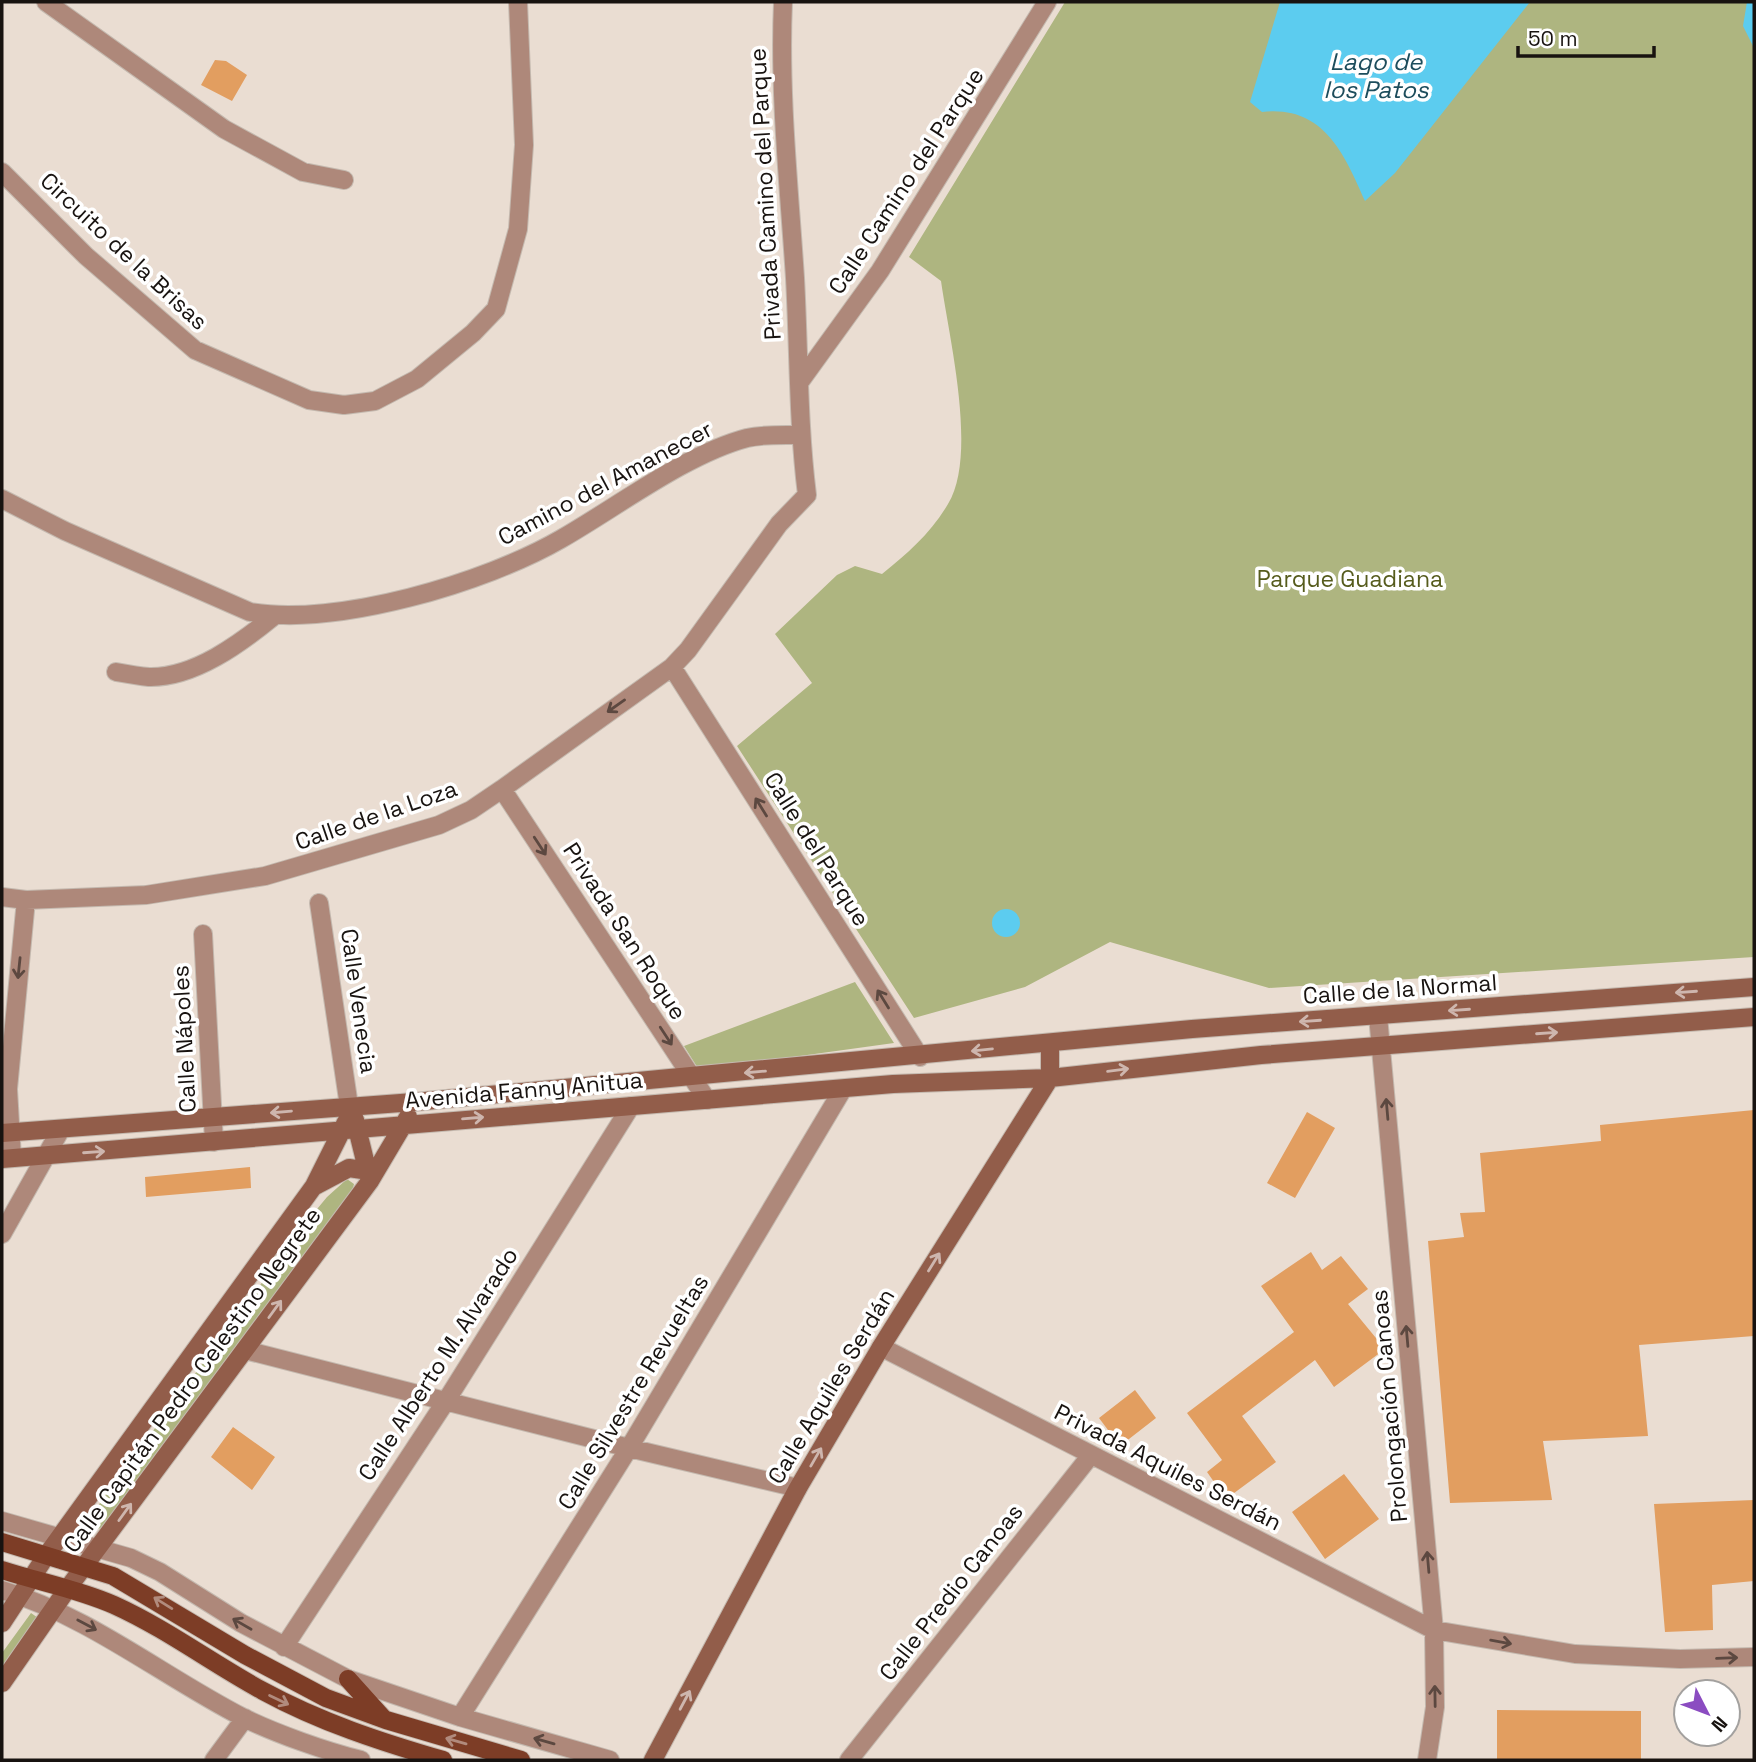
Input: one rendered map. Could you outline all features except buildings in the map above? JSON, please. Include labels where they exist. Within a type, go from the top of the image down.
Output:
[{"type":"main road","name":"Calle de la Normal","points":[[1050,1043],[1754,987]]},
{"type":"main road","points":[[1050,1043],[1051,1078],[1261,1055],[1754,1017]]},
{"type":"main road","name":"Avenida Fanny Anitua","points":[[7,1132],[414,1102],[1050,1043]]},
{"type":"main road","points":[[893,1084],[910,1075],[920,1057]]},
{"type":"main road","name":"Avenida Fanny Anitua","points":[[7,1158],[893,1084],[1051,1078]]},
{"type":"main road","name":"Calle Aquiles Serdán","points":[[653,1760],[798,1488],[881,1347],[1051,1078]]},
{"type":"main road","name":"Calle Capitán Pedro Celestino Negrete","points":[[2,1683],[68,1588],[370,1176],[405,1124],[414,1102]]},
{"type":"main road","name":"Calle Capitán Pedro Celestino Negrete","points":[[2,1623],[59,1537],[314,1186],[351,1130],[349,1106]]},
{"type":"main road","points":[[351,1130],[370,1176]]},
{"type":"main road","points":[[314,1186],[349,1168],[370,1176]]},
{"type":"main road","points":[[2,1542],[85,1567],[138,1588],[291,1680],[326,1698],[386,1720],[521,1760]]},
{"type":"main road","points":[[2,1570],[68,1588],[118,1607],[262,1691],[311,1715],[373,1740],[443,1760]]},
{"type":"main road","points":[[348,1679],[386,1720]]},
{"type":"street","points":[[46,2],[224,129],[303,172],[344,180]]},
{"type":"street","name":"Circuito de la Brisas","points":[[2,172],[86,256],[195,350],[309,400],[344,405],[375,401],[417,379],[473,334],[496,309],[518,229],[524,145],[517,2]]},
{"type":"street","name":"Privada Camino del Parque","points":[[783,2],[780,64],[799,383]]},
{"type":"street","name":"Calle Camino del Parque","points":[[799,383],[880,271],[1047,2]]},
{"type":"street","points":[[799,383],[800,435]]},
{"type":"street","name":"Calle de la Loza","points":[[2,897],[26,900],[146,895],[265,876],[439,825],[471,810],[672,667],[688,650],[779,524],[807,495],[800,435]]},
{"type":"street","name":"Camino del Amanecer","points":[[2,499],[210,597],[250,612],[274,616],[359,608],[449,587],[558,541],[704,455],[733,443],[764,436],[800,435]]},
{"type":"street","points":[[116,672],[150,677],[177,671],[245,640],[274,616]]},
{"type":"street","name":"Calle del Parque","points":[[672,667],[920,1057]]},
{"type":"street","name":"Privada San Roque","points":[[502,789],[707,1100]]},
{"type":"street","points":[[7,1158],[8,1088],[26,900]]},
{"type":"street","name":"Calle Venecia","points":[[319,903],[349,1106]]},
{"type":"street","name":"Calle Nápoles","points":[[203,934],[214,1142]]},
{"type":"street","name":"Prolongación Canoas","points":[[1378,1016],[1434,1630],[1435,1707],[1427,1760]]},
{"type":"street","name":"Calle Silvestre Revueltas","points":[[460,1717],[629,1448],[844,1089]]},
{"type":"street","name":"Calle Alberto M. Alvarado","points":[[284,1647],[446,1402],[631,1106]]},
{"type":"street","points":[[2,1234],[61,1129]]},
{"type":"street","name":"Privada Aquiles Serdán","points":[[881,1347],[1434,1630]]},
{"type":"street","points":[[245,1350],[629,1448],[798,1488]]},
{"type":"street","name":"Calle Predio Canoas","points":[[849,1760],[1091,1455]]},
{"type":"street","points":[[2,1521],[100,1547],[160,1572],[284,1647],[348,1679],[460,1717],[610,1760]]},
{"type":"street","points":[[2,1590],[54,1608],[115,1640],[245,1718],[360,1760]]},
{"type":"street","points":[[1434,1630],[1575,1654],[1680,1659],[1754,1657]]},
{"type":"street","points":[[215,1760],[245,1718]]},
{"type":"green space","name":"Parque Guadiana","points":[[1065,2],[1754,2],[1754,957],[1269,988],[1110,942],[1025,987],[914,1018],[737,746],[812,683],[775,634],[837,575],[855,566],[882,574],[918,542],[948,504],[957,483],[961,456],[955,364],[941,281],[909,257]]},
{"type":"green space","points":[[855,982],[894,1043],[699,1070],[684,1046]]},
{"type":"green space","points":[[347,1179],[354,1184],[352,1192],[108,1529],[93,1528],[89,1518],[308,1220]]},
{"type":"green space","points":[[31,1613],[41,1620],[2,1674],[2,1653]]},
{"type":"water","name":"Lago de los Patos","points":[[1280,2],[1530,2],[1395,173],[1365,201],[1339,150],[1316,124],[1301,116],[1283,112],[1262,112],[1250,102]]},
{"type":"water","points":[[1747,2],[1754,2],[1754,48],[1743,26]]},
{"type":"water","points":[[1006,909],[1016,913],[1020,923],[1016,933],[1006,937],[996,933],[992,923],[996,913]]}]
